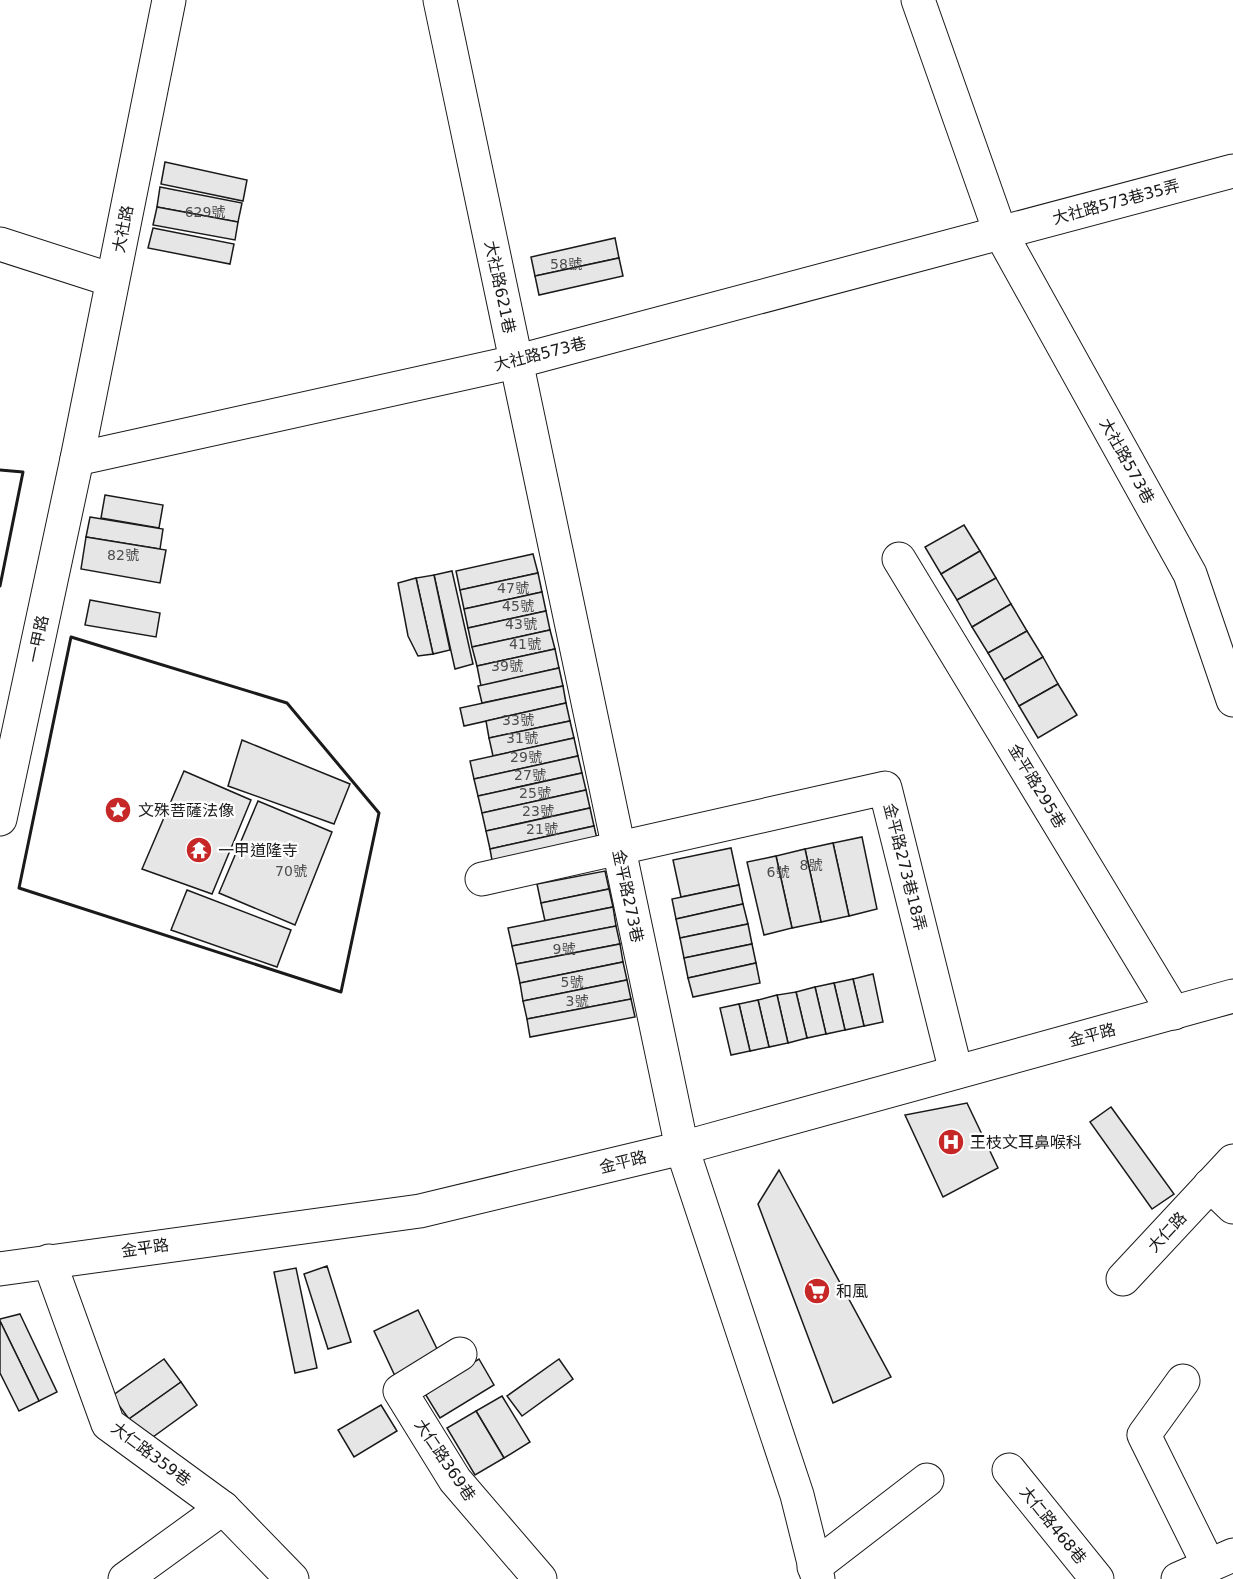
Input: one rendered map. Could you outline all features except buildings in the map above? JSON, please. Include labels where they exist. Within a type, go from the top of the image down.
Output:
[{"type":"street","name":"大社路","points":[[76,459],[169,0]]},
{"type":"street","name":"大社路621巷","points":[[440,0],[575,645]]},
{"type":"street","name":"大社路573巷","points":[[918,0],[1000,232],[1190,574],[1233,700]]},
{"type":"street","name":"大社路573巷35弄","points":[[1000,232],[1233,171]]},
{"type":"street","name":"大社路573巷","points":[[76,459],[515,362],[1000,232]]},
{"type":"street","points":[[0,244],[112,280]]},
{"type":"street","name":"一甲路","points":[[0,819],[76,459]]},
{"type":"street","name":"金平路295巷","points":[[899,559],[1174,1013]]},
{"type":"street","name":"金平路273巷","points":[[575,645],[682,1148],[797,1495],[816,1573]]},
{"type":"street","name":"金平路273巷18弄","points":[[618,848],[885,788],[956,1072]]},
{"type":"street","points":[[482,879],[618,848]]},
{"type":"street","name":"金平路","points":[[0,1269],[420,1211],[682,1148],[1233,996]]},
{"type":"street","name":"大仁路","points":[[1123,1279],[1222,1196],[1233,1161]]},
{"type":"street","name":"大仁路359巷","points":[[50,1261],[108,1424],[223,1508],[292,1579]]},
{"type":"street","name":"大仁路369巷","points":[[460,1354],[400,1391],[455,1480],[540,1579]]},
{"type":"street","points":[[1178,1579],[1221,1560],[1144,1435],[1183,1382]]},
{"type":"street","name":"大仁路468巷","points":[[1009,1470],[1097,1579]]},
{"type":"street","points":[[816,1573],[927,1480]]},
{"type":"street","points":[[125,1579],[223,1508]]},
{"type":"wall","points":[[0,470],[23,472],[0,586]]},
{"type":"wall","points":[[71,637],[287,703],[379,813],[341,992],[19,888],[71,637]]},
{"type":"place","name":"文殊菩薩法像","points":[[118,810]]},
{"type":"place","name":"一甲道隆寺","points":[[199,850]]},
{"type":"place","name":"王枝文耳鼻喉科","points":[[951,1142]]},
{"type":"place","name":"和風","points":[[817,1291]]}]
